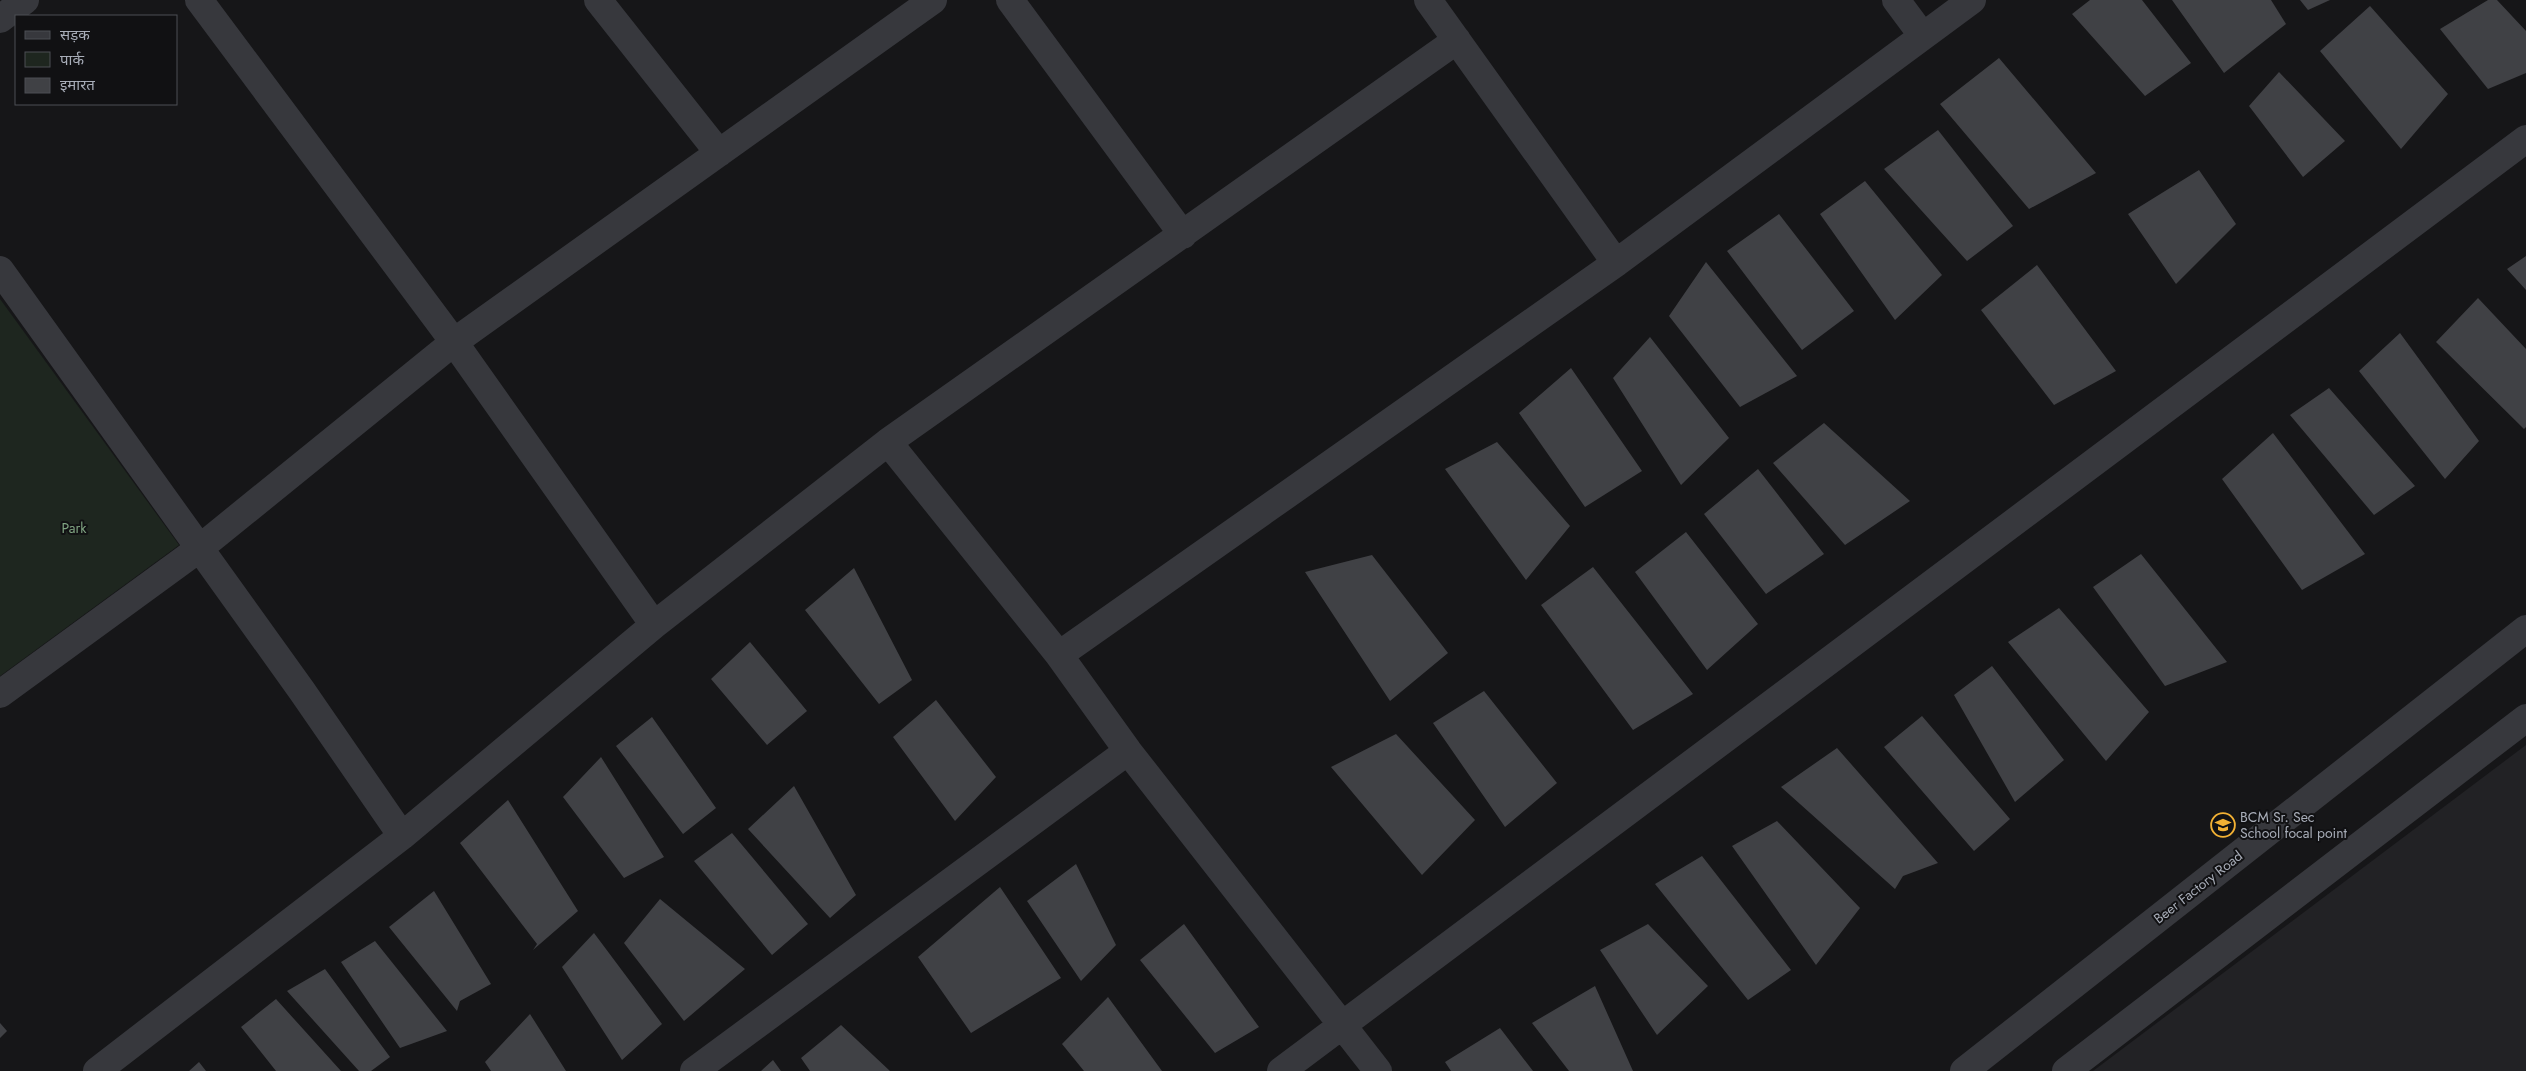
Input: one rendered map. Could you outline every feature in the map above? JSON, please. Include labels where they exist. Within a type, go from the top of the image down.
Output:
[{"type":"street","points":[[0,20],[25,0]]},
{"type":"street","points":[[198,0],[454,342],[654,624]]},
{"type":"street","points":[[598,0],[719,153]]},
{"type":"street","points":[[0,694],[200,548],[454,342],[933,0]]},
{"type":"street","points":[[1010,0],[1182,235]]},
{"type":"street","points":[[1428,0],[1616,263]]},
{"type":"street","points":[[1896,0],[1922,36]]},
{"type":"street","points":[[1059,655],[1616,263],[1972,0]]},
{"type":"street","points":[[97,1071],[402,836],[654,624],[888,442],[1457,40]]},
{"type":"street","points":[[1281,1071],[2526,139]]},
{"type":"street","points":[[0,270],[200,548],[402,836]]},
{"type":"street","points":[[888,442],[1059,655],[1128,751],[1378,1071]]},
{"type":"street","name":"Beer Factory Road","points":[[1964,1071],[2526,629]]},
{"type":"street","points":[[2066,1071],[2526,718]]},
{"type":"street","points":[[694,1071],[1128,751]]},
{"type":"shaded area","points":[[2526,745],[2526,1071],[2093,1071]]},
{"type":"green space","name":"Park","points":[[0,299],[179,545],[0,676]]},
{"type":"building","points":[[2090,0],[2142,0],[2191,63],[2145,96],[2072,14]]},
{"type":"building","points":[[2172,0],[2271,0],[2286,24],[2224,73]]},
{"type":"building","points":[[2300,0],[2330,0],[2308,10]]},
{"type":"building","points":[[2488,0],[2497,0],[2526,31],[2526,73],[2488,89],[2440,29]]},
{"type":"building","points":[[2370,6],[2448,94],[2401,149],[2320,51]]},
{"type":"building","points":[[1999,58],[2096,173],[2029,209],[1940,104]]},
{"type":"building","points":[[2279,72],[2345,141],[2303,177],[2249,106]]},
{"type":"building","points":[[1938,130],[2013,226],[1967,261],[1884,169]]},
{"type":"building","points":[[2199,170],[2236,224],[2176,284],[2128,214]]},
{"type":"building","points":[[1865,181],[1942,275],[1895,320],[1820,214]]},
{"type":"building","points":[[1779,214],[1854,311],[1802,350],[1727,251]]},
{"type":"building","points":[[2526,256],[2526,290],[2507,269]]},
{"type":"building","points":[[1706,262],[1797,376],[1740,407],[1669,316]]},
{"type":"building","points":[[2037,265],[2116,371],[2054,405],[1981,310]]},
{"type":"building","points":[[2478,298],[2526,349],[2526,427],[2524,429],[2436,342]]},
{"type":"building","points":[[2400,333],[2479,441],[2445,479],[2359,371]]},
{"type":"building","points":[[1650,337],[1729,438],[1681,485],[1613,378]]},
{"type":"building","points":[[1571,368],[1642,471],[1585,507],[1519,413]]},
{"type":"building","points":[[2329,388],[2415,486],[2374,515],[2290,415]]},
{"type":"building","points":[[1824,423],[1910,501],[1845,545],[1773,463]]},
{"type":"building","points":[[2273,433],[2365,554],[2302,590],[2222,479]]},
{"type":"building","points":[[1497,442],[1570,526],[1526,580],[1445,469]]},
{"type":"building","points":[[1758,469],[1824,554],[1766,594],[1704,514]]},
{"type":"building","points":[[1686,532],[1758,624],[1707,670],[1635,572]]},
{"type":"building","points":[[2141,554],[2227,662],[2165,686],[2093,587]]},
{"type":"building","points":[[1372,555],[1448,653],[1390,701],[1305,572]]},
{"type":"building","points":[[1593,567],[1693,694],[1633,730],[1541,605]]},
{"type":"building","points":[[854,568],[912,680],[879,704],[805,610]]},
{"type":"building","points":[[2059,608],[2149,712],[2106,761],[2008,642]]},
{"type":"building","points":[[750,642],[807,711],[767,745],[711,679]]},
{"type":"building","points":[[1992,666],[2064,760],[2015,802],[1954,695]]},
{"type":"building","points":[[1484,691],[1557,783],[1505,827],[1433,723]]},
{"type":"building","points":[[936,700],[996,777],[955,821],[893,737]]},
{"type":"building","points":[[1922,716],[2010,819],[1974,851],[1884,747]]},
{"type":"building","points":[[652,717],[716,808],[683,834],[616,746]]},
{"type":"building","points":[[1396,734],[1475,820],[1422,875],[1331,767]]},
{"type":"building","points":[[1837,748],[1938,863],[1903,876],[1895,889],[1781,787]]},
{"type":"building","points":[[601,757],[664,857],[624,878],[563,797]]},
{"type":"building","points":[[794,786],[856,895],[830,918],[748,829]]},
{"type":"building","points":[[508,800],[578,911],[533,950],[537,944],[460,843]]},
{"type":"building","points":[[1777,821],[1860,908],[1816,965],[1732,846]]},
{"type":"building","points":[[732,833],[808,924],[772,955],[694,861]]},
{"type":"building","points":[[1702,856],[1791,970],[1748,1000],[1655,884]]},
{"type":"building","points":[[1076,864],[1116,945],[1081,981],[1027,901]]},
{"type":"building","points":[[1000,887],[1061,978],[971,1033],[918,957]]},
{"type":"building","points":[[434,891],[491,984],[460,1001],[457,1011],[389,927]]},
{"type":"building","points":[[660,899],[745,969],[684,1021],[624,943]]},
{"type":"building","points":[[1184,924],[1259,1027],[1215,1053],[1140,960]]},
{"type":"building","points":[[1648,924],[1708,986],[1657,1035],[1600,950]]},
{"type":"building","points":[[594,933],[662,1024],[622,1060],[562,967]]},
{"type":"building","points":[[375,941],[447,1031],[400,1048],[341,962]]},
{"type":"building","points":[[325,969],[390,1057],[371,1071],[359,1071],[287,991]]},
{"type":"building","points":[[1595,986],[1633,1071],[1569,1071],[1532,1023]]},
{"type":"building","points":[[1108,997],[1162,1071],[1084,1071],[1062,1044]]},
{"type":"building","points":[[276,999],[341,1071],[276,1071],[241,1027]]},
{"type":"building","points":[[530,1014],[566,1071],[491,1071],[485,1062]]},
{"type":"building","points":[[0,1023],[7,1031],[0,1038]]},
{"type":"building","points":[[841,1025],[890,1071],[810,1071],[801,1058]]},
{"type":"building","points":[[1500,1028],[1533,1071],[1451,1071],[1445,1062]]},
{"type":"building","points":[[773,1060],[781,1071],[761,1071]]},
{"type":"building","points":[[199,1062],[206,1071],[189,1071]]},
{"type":"place","name":"BCM Sr. Sec School focal point","points":[[2223,825]]}]
